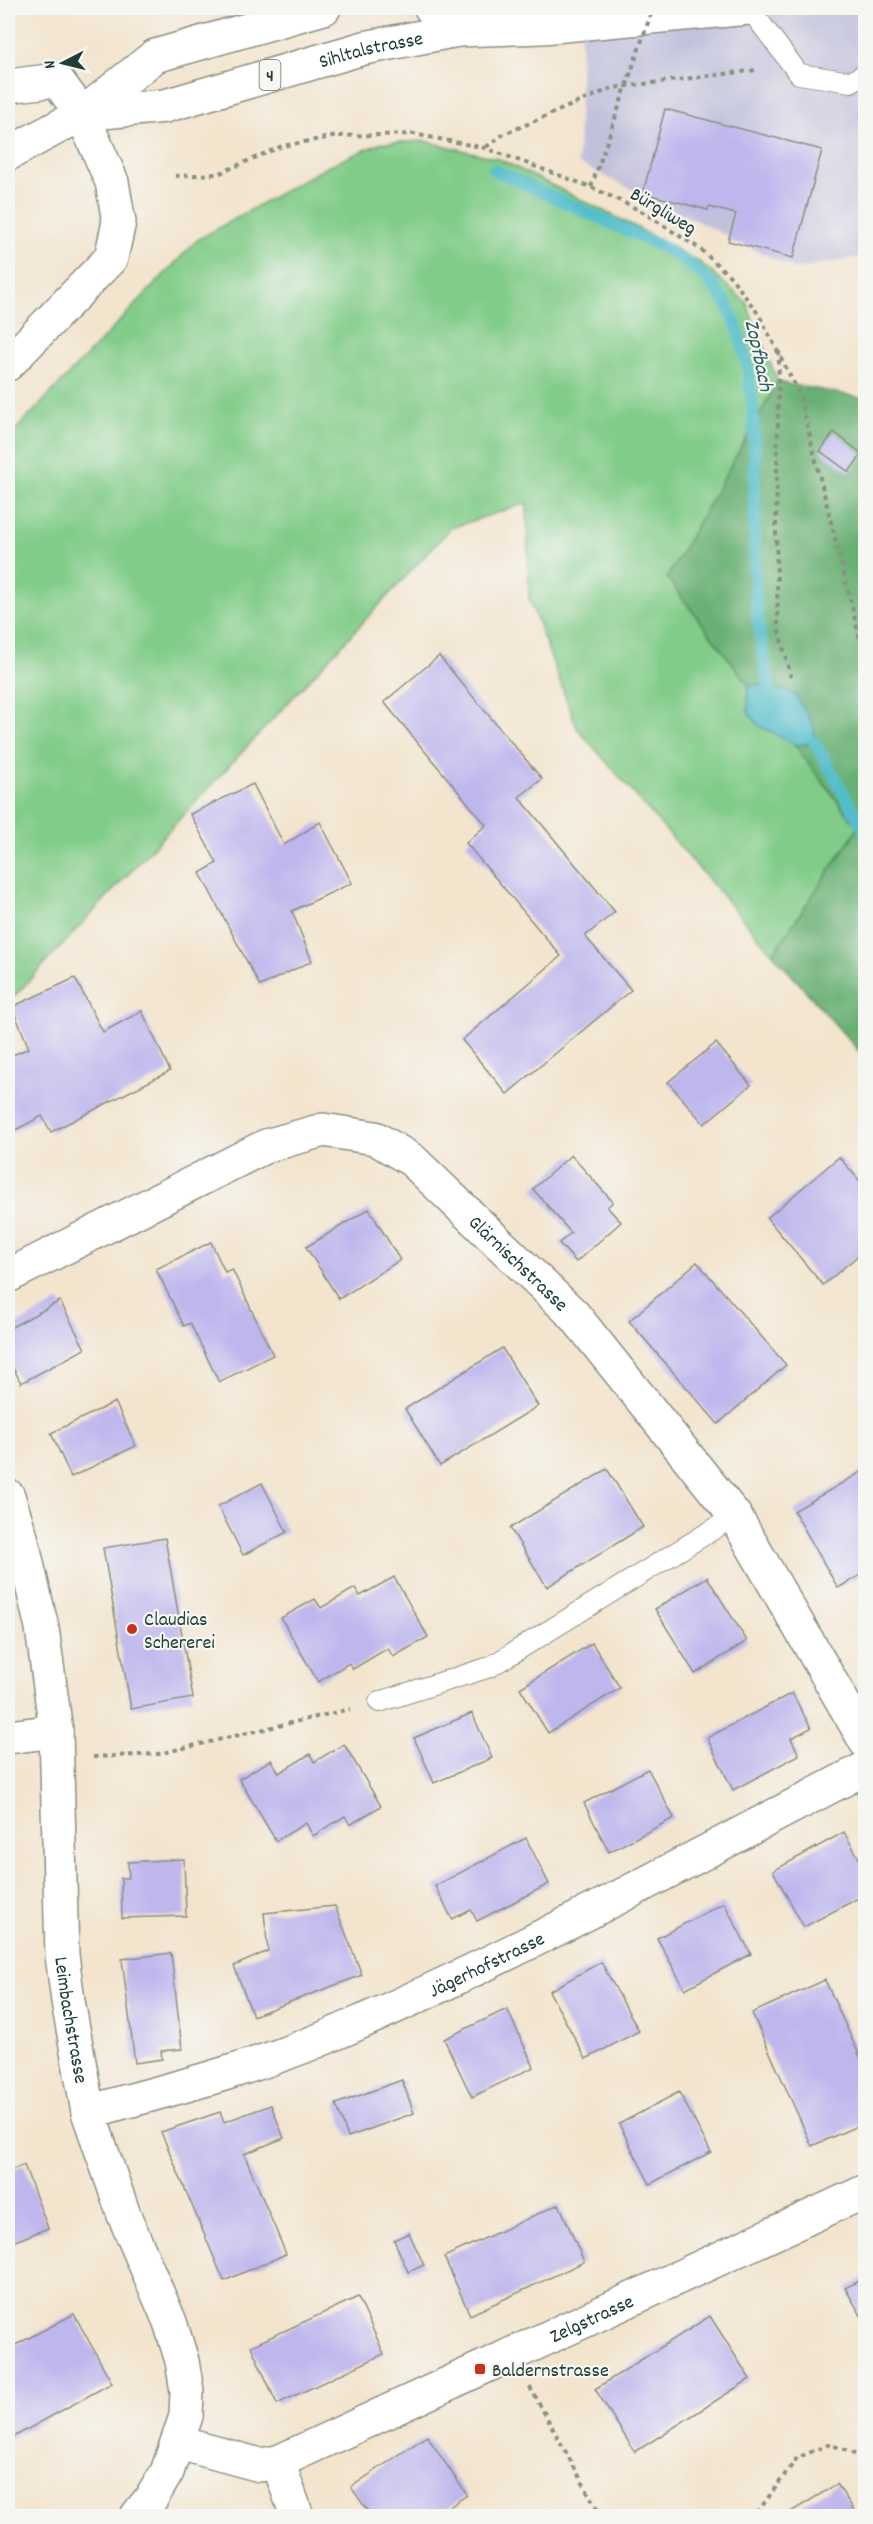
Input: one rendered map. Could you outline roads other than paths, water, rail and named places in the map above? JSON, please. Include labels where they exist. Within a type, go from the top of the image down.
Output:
[{"type":"street","name":"4","points":[[82,114],[155,56],[324,8]]},
{"type":"street","points":[[431,8],[463,19]]},
{"type":"street","name":"Sihltalstrasse","points":[[8,154],[82,114],[165,106],[463,19],[542,27],[749,8]]},
{"type":"street","points":[[8,86],[57,80],[82,114],[112,182],[119,222],[111,258],[8,364]]},
{"type":"street","name":"Glärnischstrasse","points":[[8,1276],[266,1146],[323,1130],[375,1138],[412,1160],[574,1315],[735,1516],[866,1742]]},
{"type":"street","name":"Leimbachstrasse","points":[[8,1496],[21,1537],[42,1628],[56,1731],[62,1955],[88,2112],[124,2215],[170,2322],[182,2361],[187,2391],[186,2416],[167,2472],[152,2498],[137,2517]]},
{"type":"street","points":[[8,1737],[56,1731]]},
{"type":"street","name":"Jägerhofstrasse","points":[[88,2112],[215,2078],[320,2040],[557,1929],[866,1767]]},
{"type":"street","name":"Zelgstrasse","points":[[178,2443],[260,2465],[278,2462],[866,2191]]},
{"type":"street","points":[[278,2462],[297,2517]]},
{"type":"lane","points":[[749,8],[799,74],[851,82],[866,73]]},
{"type":"lane","points":[[379,1702],[490,1667],[735,1516]]},
{"type":"water","points":[[758,684],[795,694],[814,727],[815,743],[796,745],[759,726],[748,712],[748,687]]},
{"type":"waterway","name":"Zopfbach","points":[[494,170],[669,250],[709,282],[728,307],[741,339],[749,374],[755,450],[756,600],[769,686]]},
{"type":"waterway","name":"Zopfbach","points":[[815,743],[866,833]]},
{"type":"place","name":"Claudias Schererei","points":[[132,1629]]},
{"type":"place","name":"Baldernstrasse","points":[[480,2369]]}]
